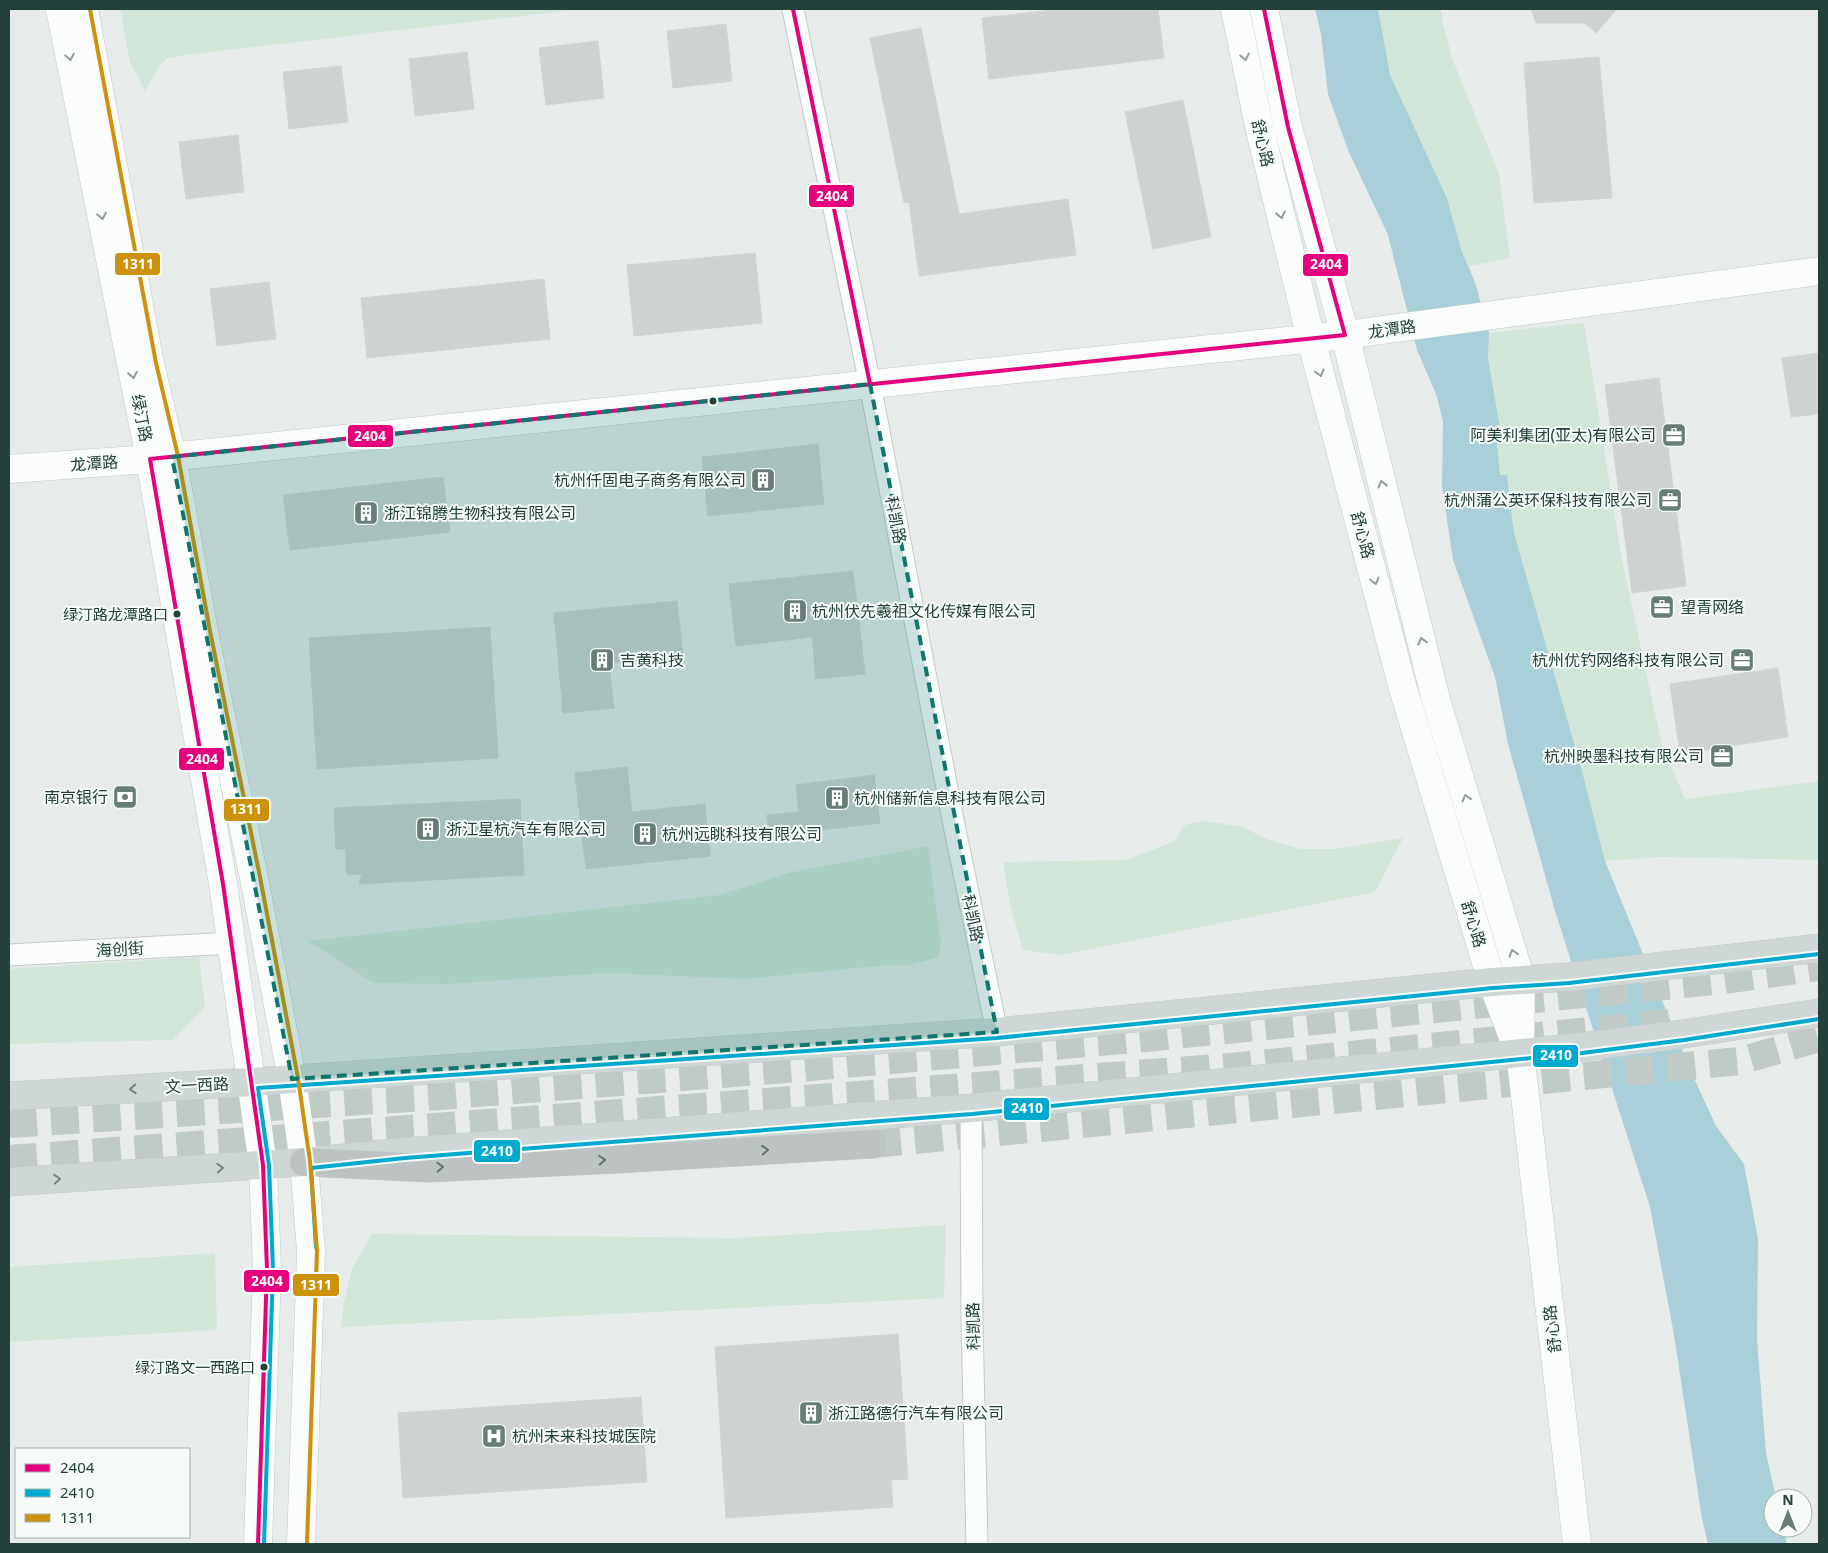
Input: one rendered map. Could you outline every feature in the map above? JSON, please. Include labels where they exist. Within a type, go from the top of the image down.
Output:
[{"type":"highway","points":[[304,1162],[429,1168],[873,1144]]},
{"type":"main road","name":"文一西路","points":[[9,1096],[252,1082],[997,1032],[1492,982],[1568,977],[1819,948]]},
{"type":"main road","points":[[9,1182],[304,1162],[404,1152],[971,1108],[1581,1047],[1683,1034],[1819,1013]]},
{"type":"street","name":"绿汀路","points":[[60,9],[161,458],[204,632],[254,878],[292,1079],[304,1162],[310,1252],[302,1544]]},
{"type":"street","name":"绿汀路","points":[[84,9],[150,364],[161,458],[263,1165],[267,1269],[258,1544]]},
{"type":"street","name":"科凯路","points":[[793,9],[870,384],[954,825],[997,1032]]},
{"type":"street","name":"舒心路","points":[[1235,9],[1259,126],[1311,339],[1402,685],[1492,982],[1520,1053]]},
{"type":"street","name":"舒心路","points":[[1264,9],[1288,128],[1345,335],[1436,700],[1521,980],[1520,1053],[1577,1544]]},
{"type":"street","name":"龙潭路","points":[[9,469],[161,458],[1311,339],[1819,271]]},
{"type":"street","name":"海创街","points":[[9,955],[232,943]]},
{"type":"street","name":"科凯路","points":[[971,1108],[972,1320],[977,1544]]},
{"type":"highlighted area","points":[[870,384],[997,1032],[292,1079],[172,457]]},
{"type":"green space","points":[[120,9],[582,9],[185,55],[166,59],[158,68],[145,91],[130,62]]},
{"type":"green space","points":[[1378,9],[1441,9],[1452,58],[1499,174],[1510,258],[1469,266],[1461,249],[1447,198],[1390,75]]},
{"type":"green space","points":[[1584,323],[1621,555],[1662,746],[1685,799],[1819,781],[1819,860],[1661,857],[1605,861],[1582,771],[1514,533],[1507,475],[1500,475],[1495,435],[1500,434],[1488,358],[1489,333]]},
{"type":"green space","points":[[1205,821],[1243,827],[1266,839],[1301,849],[1335,849],[1403,838],[1375,892],[1061,955],[1023,950],[1010,905],[1003,862],[1126,860],[1175,841],[1180,831],[1186,825]]},
{"type":"green space","points":[[928,846],[941,943],[939,957],[910,965],[878,966],[745,979],[606,973],[447,984],[374,983],[308,941],[720,895],[788,873]]},
{"type":"green space","points":[[199,957],[205,1007],[173,1040],[9,1044],[9,969]]},
{"type":"green space","points":[[946,1225],[944,1298],[341,1327],[344,1302],[352,1269],[372,1234],[736,1238]]},
{"type":"green space","points":[[215,1253],[217,1330],[9,1342],[9,1267]]},
{"type":"water","points":[[1315,9],[1378,9],[1390,75],[1447,198],[1461,249],[1475,282],[1489,333],[1488,358],[1501,434],[1496,435],[1500,475],[1507,475],[1514,533],[1582,771],[1605,861],[1693,1076],[1716,1126],[1744,1164],[1758,1239],[1757,1339],[1766,1453],[1774,1488],[1763,1488],[1763,1538],[1786,1538],[1787,1544],[1708,1544],[1702,1519],[1674,1335],[1650,1207],[1555,911],[1508,744],[1495,677],[1453,560],[1442,486],[1443,421],[1436,394],[1417,350],[1388,235],[1348,150],[1328,94],[1321,34]]},
{"type":"building","points":[[1061,9],[1158,9],[1164,58],[989,79],[982,18]]},
{"type":"building","points":[[1531,9],[1617,9],[1596,33],[1585,23],[1536,23]]},
{"type":"building","points":[[726,24],[732,81],[673,88],[667,31]]},
{"type":"building","points":[[921,28],[959,214],[1068,199],[1076,255],[919,276],[909,202],[904,203],[870,38]]},
{"type":"building","points":[[598,41],[604,98],[546,105],[539,48]]},
{"type":"building","points":[[467,52],[474,109],[415,116],[409,59]]},
{"type":"building","points":[[1599,57],[1612,198],[1534,203],[1524,63]]},
{"type":"building","points":[[341,66],[348,122],[289,129],[283,72]]},
{"type":"building","points":[[1183,100],[1211,237],[1153,249],[1125,112]]},
{"type":"building","points":[[238,135],[244,192],[186,199],[179,142]]},
{"type":"building","points":[[755,253],[762,323],[634,336],[627,265]]},
{"type":"building","points":[[544,279],[550,339],[367,358],[361,298]]},
{"type":"building","points":[[269,282],[276,339],[217,346],[210,289]]},
{"type":"building","points":[[1819,353],[1819,414],[1791,417],[1782,358]]},
{"type":"building","points":[[1659,378],[1686,586],[1632,593],[1605,385]]},
{"type":"building","name":"杭州仟固电子商务有限公司","points":[[818,444],[824,504],[708,516],[702,457]]},
{"type":"building","name":"浙江锦腾生物科技有限公司","points":[[443,477],[450,532],[290,550],[283,495]]},
{"type":"building","name":"杭州伏先羲祖文化传媒有限公司","points":[[853,571],[865,674],[816,679],[812,637],[736,646],[729,584]]},
{"type":"building","name":"吉黄科技","points":[[677,601],[683,656],[609,663],[614,708],[563,713],[554,613]]},
{"type":"building","points":[[490,627],[498,758],[317,769],[309,638]]},
{"type":"building","points":[[1778,668],[1788,737],[1680,754],[1670,684]]},
{"type":"building","name":"杭州远眺科技有限公司","points":[[627,767],[632,812],[705,804],[710,856],[586,869],[575,773]]},
{"type":"building","name":"杭州储新信息科技有限公司","points":[[874,775],[880,823],[770,836],[767,815],[799,812],[796,785]]},
{"type":"building","name":"浙江星杭汽车有限公司","points":[[520,799],[524,875],[359,884],[362,874],[347,875],[345,849],[336,849],[334,808]]},
{"type":"building","name":"浙江路德行汽车有限公司","points":[[898,1334],[908,1479],[891,1480],[893,1507],[726,1518],[715,1347]]},
{"type":"building","name":"杭州未来科技城医院","points":[[641,1397],[647,1482],[403,1498],[398,1413]]},
{"type":"tunnel","points":[[9,1124],[440,1096],[1146,1038],[1724,980],[1819,967]]},
{"type":"tunnel","points":[[9,1159],[1230,1067],[1679,1022]]},
{"type":"tunnel","points":[[873,1144],[1740,1061],[1819,1038]]},
{"type":"transit line","name":"1311","points":[[90,9],[156,363],[178,456],[210,631],[260,877],[298,1078],[310,1161],[317,1251],[307,1544]]},
{"type":"transit line","name":"2404","points":[[793,9],[870,384]]},
{"type":"transit line","name":"2404","points":[[258,1544],[267,1269],[263,1165],[223,884],[150,459],[1345,335],[1288,127],[1264,9]]},
{"type":"transit line","name":"2410","points":[[264,1544],[273,1269],[269,1165],[258,1088],[997,1038],[1493,988],[1569,983],[1819,954]]},
{"type":"transit line","name":"2410","points":[[316,1247],[311,1168],[405,1158],[972,1114],[1582,1053],[1684,1040],[1819,1019]]},
{"type":"place","name":"阿美利集团(亚太)有限公司","points":[[1674,435]]},
{"type":"place","name":"杭州仟固电子商务有限公司","points":[[763,480]]},
{"type":"place","name":"杭州蒲公英环保科技有限公司","points":[[1670,500]]},
{"type":"place","name":"浙江锦腾生物科技有限公司","points":[[366,513]]},
{"type":"place","name":"望青网络","points":[[1662,607]]},
{"type":"place","name":"杭州伏先羲祖文化传媒有限公司","points":[[795,611]]},
{"type":"place","name":"绿汀路龙潭路口","points":[[177,614]]},
{"type":"place","name":"吉黄科技","points":[[602,660]]},
{"type":"place","name":"杭州优钓网络科技有限公司","points":[[1742,660]]},
{"type":"place","name":"杭州映墨科技有限公司","points":[[1722,756]]},
{"type":"place","name":"南京银行","points":[[125,797]]},
{"type":"place","name":"杭州储新信息科技有限公司","points":[[837,798]]},
{"type":"place","name":"浙江星杭汽车有限公司","points":[[428,829]]},
{"type":"place","name":"杭州远眺科技有限公司","points":[[645,834]]},
{"type":"place","name":"绿汀路文一西路口","points":[[264,1367]]},
{"type":"place","name":"浙江路德行汽车有限公司","points":[[811,1413]]},
{"type":"place","name":"杭州未来科技城医院","points":[[494,1436]]}]
